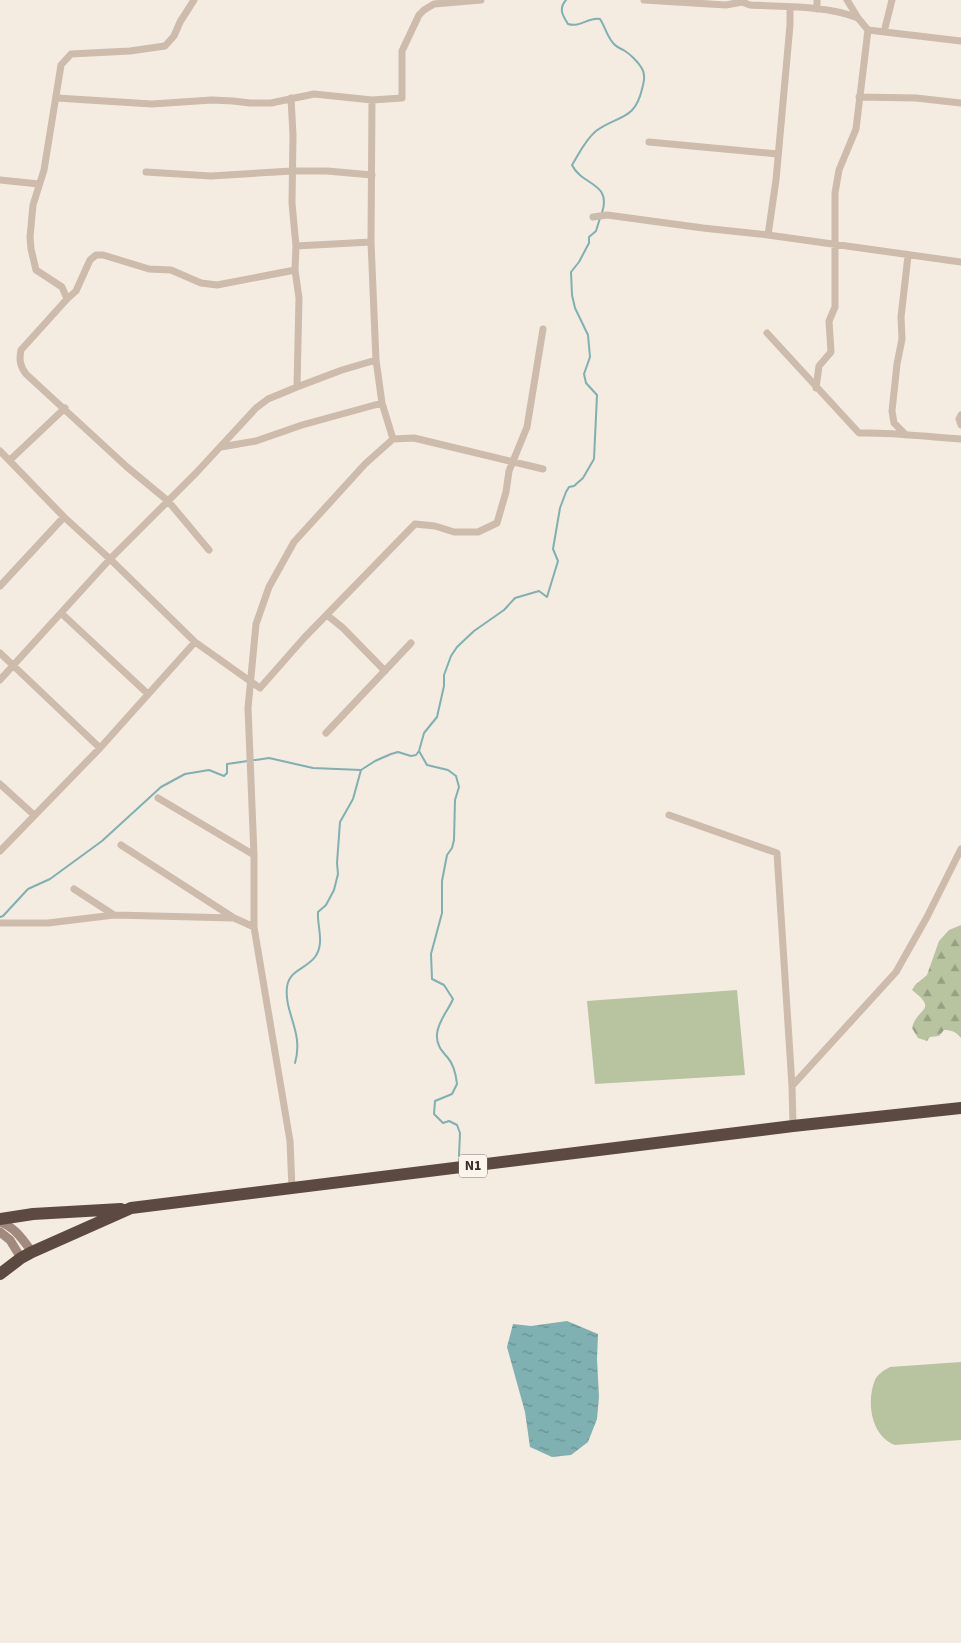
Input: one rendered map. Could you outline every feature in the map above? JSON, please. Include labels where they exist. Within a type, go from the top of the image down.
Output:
[{"type":"highway","name":"N1","points":[[0,1274],[27,1255],[131,1208],[793,1126],[961,1108]]},
{"type":"highway","points":[[0,1221],[33,1214],[131,1208]]},
{"type":"main road","points":[[0,1221],[17,1232],[27,1255]]},
{"type":"main road","points":[[0,1232],[27,1255]]},
{"type":"street","points":[[67,299],[62,287],[36,270],[31,250],[33,205],[44,170],[62,65],[71,54],[130,51],[165,46],[174,36],[180,22],[194,0]]},
{"type":"street","points":[[57,98],[152,104],[212,100],[271,103],[314,94],[372,100],[402,98],[402,52],[416,21],[424,10],[434,4],[444,2],[481,0]]},
{"type":"street","points":[[644,0],[726,5],[742,1],[750,5],[816,9],[858,18]]},
{"type":"street","points":[[816,9],[817,0]]},
{"type":"street","points":[[847,0],[868,30],[961,41]]},
{"type":"street","points":[[884,32],[892,0]]},
{"type":"street","points":[[768,235],[776,180],[790,7]]},
{"type":"street","points":[[816,388],[819,366],[831,352],[829,321],[835,307],[835,193],[839,170],[856,129],[868,30]]},
{"type":"street","points":[[859,97],[916,98],[961,103]]},
{"type":"street","points":[[290,98],[292,203],[296,246],[295,270],[299,298],[297,387]]},
{"type":"street","points":[[372,100],[371,242],[376,360],[382,403],[393,439]]},
{"type":"street","points":[[649,142],[778,154]]},
{"type":"street","points":[[146,172],[211,176],[292,171],[327,171],[372,175]]},
{"type":"street","points":[[0,180],[39,184]]},
{"type":"street","points":[[594,217],[607,215],[961,262]]},
{"type":"street","points":[[296,246],[371,242]]},
{"type":"street","points":[[209,550],[168,501],[127,467],[26,374],[20,366],[21,350],[76,291],[90,260],[96,255],[149,269],[171,270],[201,283],[217,285],[295,270]]},
{"type":"street","points":[[906,436],[894,423],[892,412],[896,364],[902,340],[900,317],[908,256]]},
{"type":"street","points":[[0,451],[64,517],[195,642],[260,688],[415,524],[435,526],[454,532],[478,532],[497,523],[512,462],[527,427],[543,329]]},
{"type":"street","points":[[767,333],[858,433],[886,432],[906,436],[961,439]]},
{"type":"street","points":[[0,680],[110,559],[256,408],[268,399],[297,387],[342,370],[376,360]]},
{"type":"street","points":[[221,446],[256,441],[382,403]]},
{"type":"street","points":[[10,460],[65,408]]},
{"type":"street","points":[[961,416],[961,425]]},
{"type":"street","points":[[292,1189],[290,1140],[254,927],[254,855],[248,708],[249,681],[256,624],[269,587],[294,542],[365,464],[393,439],[414,438],[543,469]]},
{"type":"street","points":[[0,586],[64,517]]},
{"type":"street","points":[[61,613],[148,694]]},
{"type":"street","points":[[327,615],[385,670]]},
{"type":"street","points":[[0,851],[100,748],[195,642]]},
{"type":"street","points":[[326,733],[411,643]]},
{"type":"street","points":[[0,653],[100,748]]},
{"type":"street","points":[[0,784],[34,815]]},
{"type":"street","points":[[158,798],[254,855]]},
{"type":"street","points":[[669,814],[777,853],[793,1126]]},
{"type":"street","points":[[121,845],[234,918],[254,927]]},
{"type":"street","points":[[792,1086],[896,972],[927,917],[961,849]]},
{"type":"street","points":[[74,889],[114,916]]},
{"type":"street","points":[[0,923],[48,923],[114,916],[234,918]]},
{"type":"green space","points":[[961,925],[961,1038],[954,1032],[944,1030],[939,1036],[930,1037],[927,1041],[918,1038],[912,1028],[925,1006],[920,997],[912,990],[927,975],[939,941],[949,930]]},
{"type":"green space","points":[[737,990],[745,1075],[595,1084],[587,1001]]},
{"type":"green space","points":[[961,1362],[961,1440],[895,1445],[887,1441],[880,1434],[871,1408],[872,1389],[879,1374],[890,1367]]},
{"type":"water","points":[[567,1321],[598,1334],[599,1397],[597,1419],[588,1442],[571,1455],[552,1457],[530,1447],[525,1412],[507,1347],[513,1324],[531,1326]]},
{"type":"waterway","points":[[566,0],[562,9],[568,24],[576,25],[600,19],[612,42],[634,58],[643,70],[644,75],[642,89],[635,107],[624,116],[596,131],[585,143],[572,165],[582,177],[600,190],[604,203],[602,213]]},
{"type":"waterway","points":[[459,1156],[460,1133],[457,1125],[449,1121],[443,1123],[434,1114],[435,1101],[452,1094],[457,1084],[453,1067],[437,1041],[439,1025],[453,999],[444,985],[432,979],[431,954],[442,913],[442,881],[447,855],[452,848],[454,840],[455,800],[459,787],[456,776],[448,770],[427,765],[419,751],[424,733],[437,717],[444,686],[444,675],[451,656],[457,647],[474,631],[504,610],[515,598],[539,591],[547,597],[558,561],[553,549],[560,508],[569,487],[574,486],[583,478],[594,459],[597,395],[586,383],[584,374],[590,357],[588,335],[575,308],[572,295],[571,272],[579,262],[589,243],[589,237],[596,231],[600,218]]},
{"type":"waterway","points":[[0,917],[28,889],[50,879],[102,841],[161,787],[185,774],[209,770],[224,776],[227,773],[227,764],[269,758],[313,768],[361,770],[391,754],[398,752],[411,756],[416,755],[419,751]]},
{"type":"waterway","points":[[295,1063],[297,1042],[288,1005],[288,981],[294,973],[311,961],[318,952],[320,946],[318,912],[326,905],[334,890],[338,874],[340,822],[353,799],[361,770]]}]
